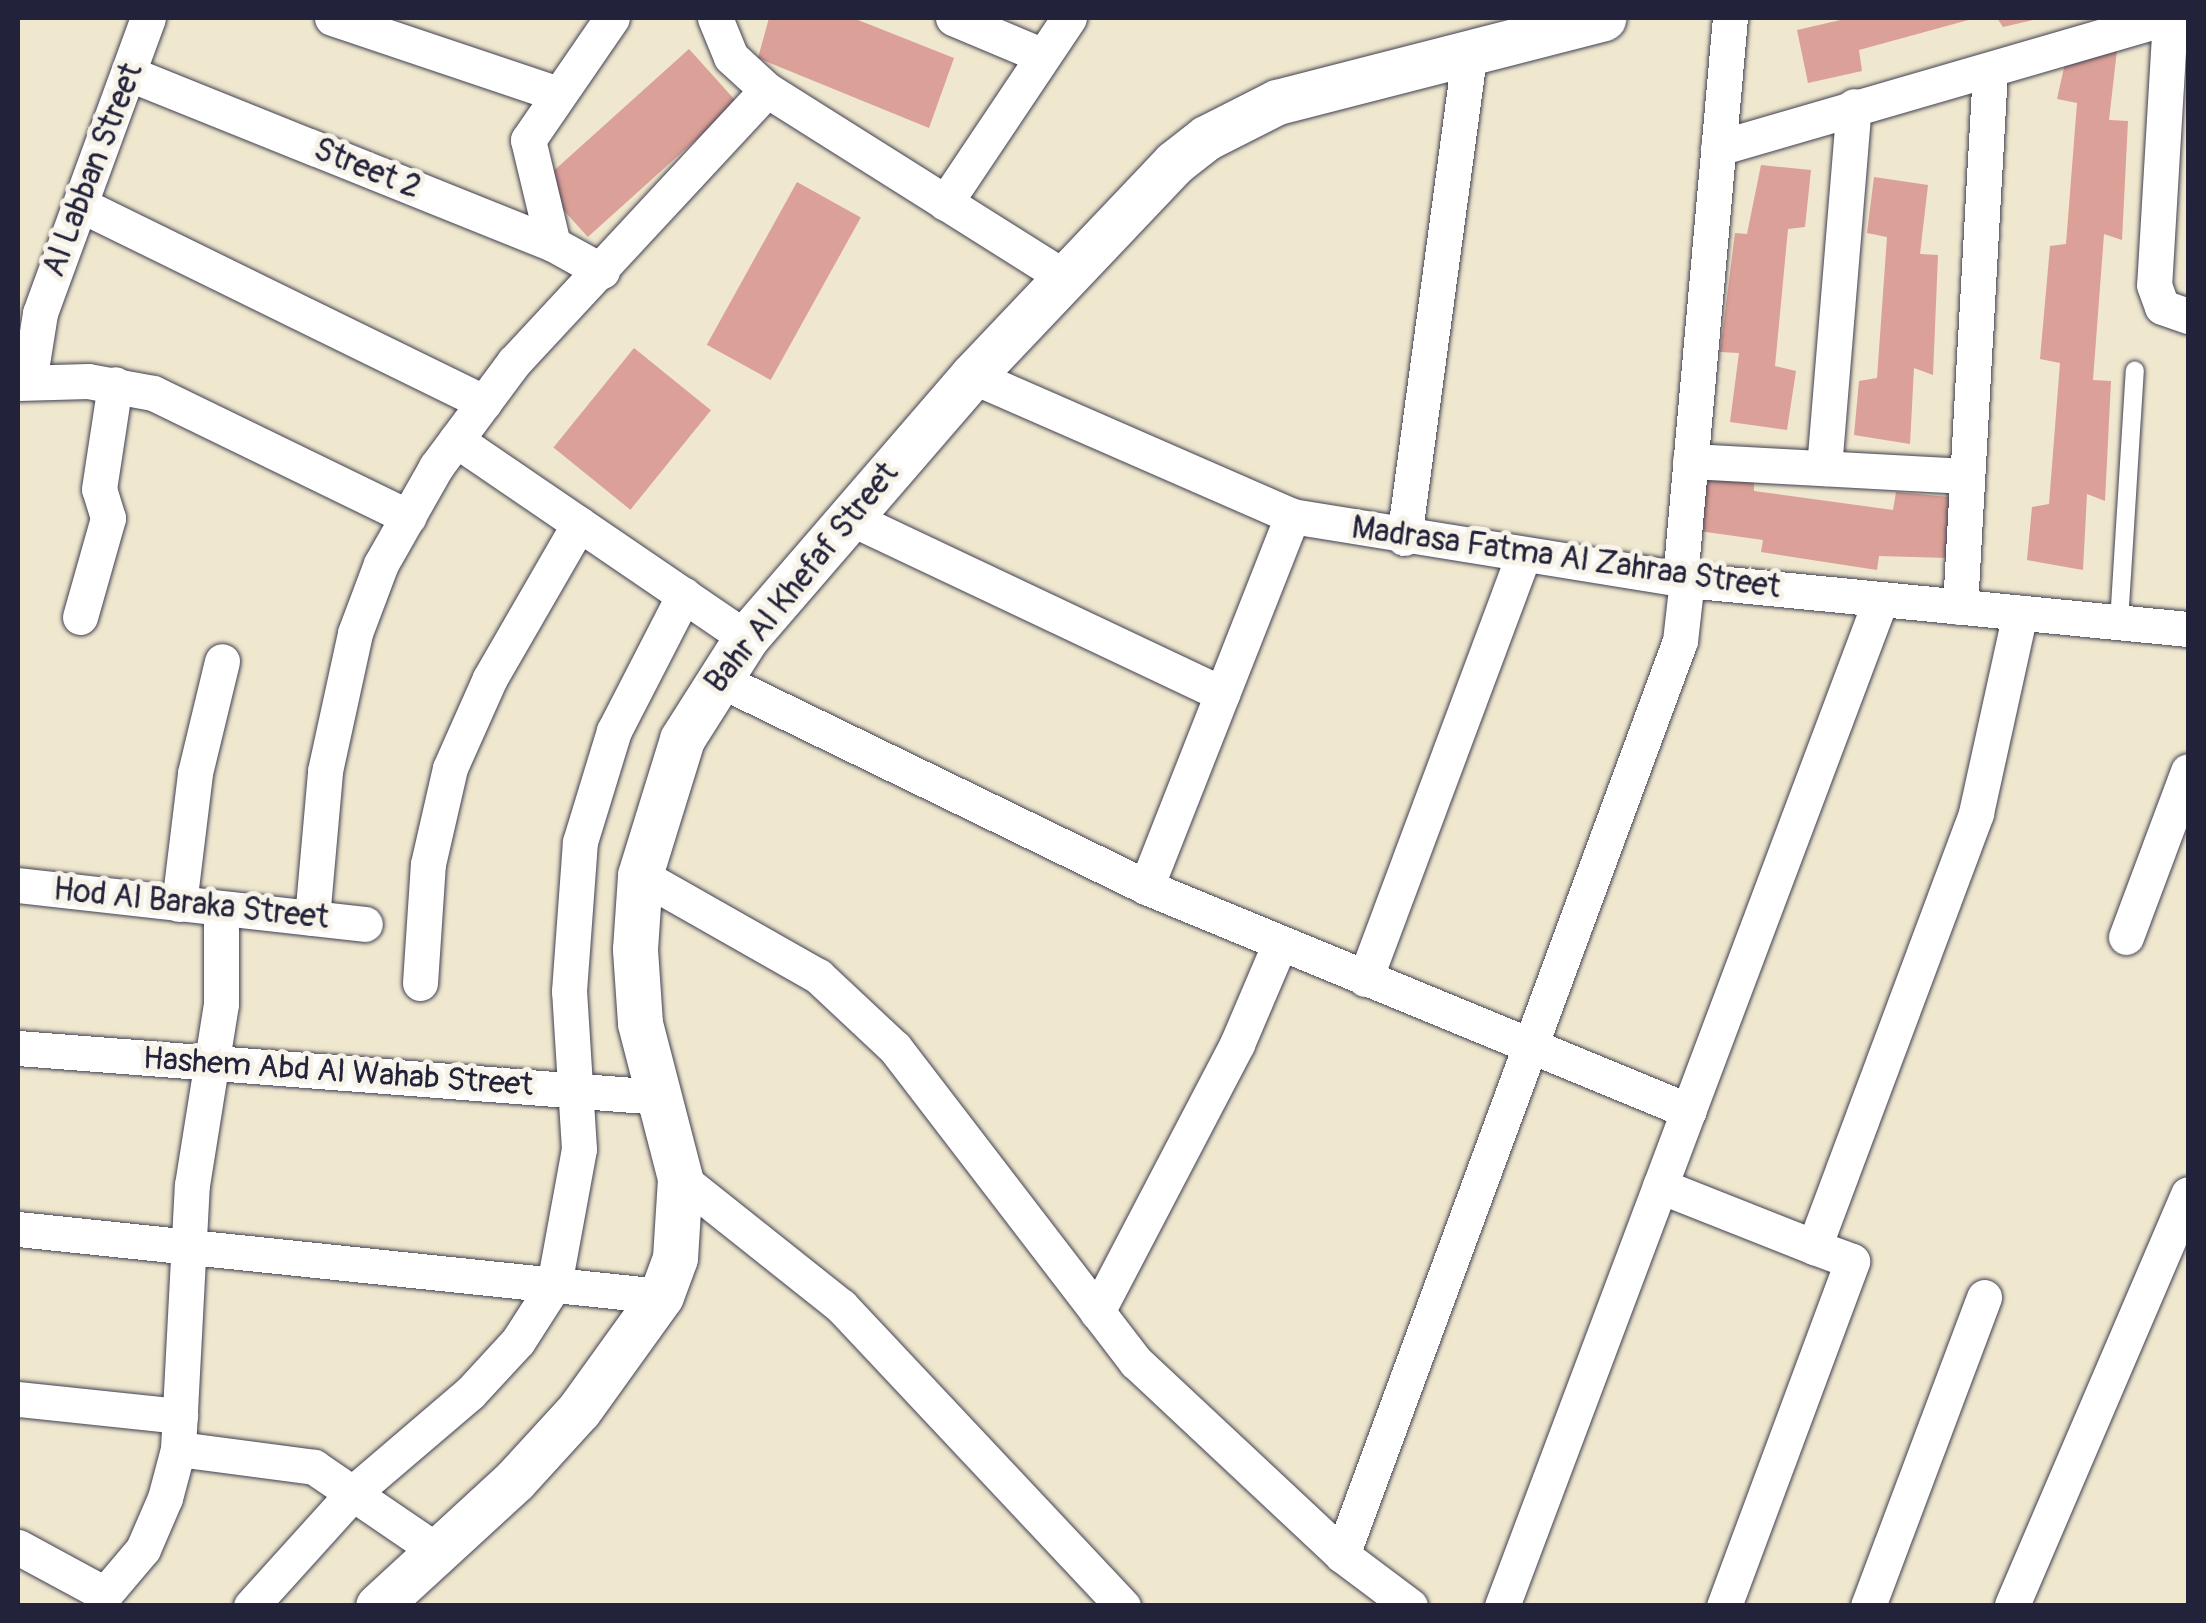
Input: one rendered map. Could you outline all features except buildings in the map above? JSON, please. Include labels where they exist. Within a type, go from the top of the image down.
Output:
[{"type":"street","name":"Al Labban Street","points":[[23,382],[40,314],[148,18]]},
{"type":"street","points":[[332,18],[558,94]]},
{"type":"street","points":[[553,244],[528,140],[612,18]]},
{"type":"street","points":[[715,18],[731,57],[767,90],[1064,278]]},
{"type":"street","points":[[953,18],[1041,55]]},
{"type":"street","points":[[946,204],[1069,18]]},
{"type":"street","name":"Bahr Al Khefaf Street","points":[[378,1606],[440,1553],[579,1410],[661,1296],[675,1258],[680,1178],[640,1023],[635,949],[640,875],[682,739],[716,678],[746,638],[846,516],[972,376],[1174,163],[1240,118],[1315,91],[1470,56],[1604,18]]},
{"type":"street","points":[[1342,1555],[1680,640],[1690,461],[1730,18]]},
{"type":"street","points":[[1718,148],[2168,18],[2154,284],[2162,306],[2188,316]]},
{"type":"street","points":[[1404,538],[1470,56]]},
{"type":"street","points":[[1960,607],[1990,71]]},
{"type":"street","name":"Street 2","points":[[130,74],[553,244],[602,270]]},
{"type":"street","points":[[312,918],[325,771],[354,633],[380,564],[456,440],[484,402],[767,90]]},
{"type":"street","points":[[1824,468],[1854,106]]},
{"type":"street","points":[[81,204],[484,402]]},
{"type":"street","name":"Madrasa Fatma Al Zahraa Street","points":[[972,376],[1292,516],[1404,538],[1683,580],[2188,629]]},
{"type":"street","points":[[23,382],[115,384],[190,408],[408,518]]},
{"type":"street","points":[[80,617],[108,518],[99,489],[115,384]]},
{"type":"street","points":[[456,440],[746,638]]},
{"type":"street","points":[[1690,461],[1967,476]]},
{"type":"street","points":[[846,516],[1222,694]]},
{"type":"street","points":[[1146,887],[1292,516]]},
{"type":"street","points":[[420,983],[428,864],[450,768],[490,678],[579,524]]},
{"type":"street","points":[[1364,979],[1523,556]]},
{"type":"street","points":[[251,1606],[354,1492],[470,1393],[518,1341],[554,1285],[579,1149],[569,991],[580,842],[614,731],[684,595]]},
{"type":"street","points":[[1502,1606],[1881,599]]},
{"type":"street","points":[[1814,1247],[1976,813],[2020,613]]},
{"type":"street","points":[[179,904],[195,773],[222,661]]},
{"type":"street","points":[[716,678],[1146,887],[1688,1111]]},
{"type":"street","points":[[2126,938],[2188,770]]},
{"type":"street","points":[[640,875],[818,976],[896,1048],[1097,1312],[1175,1404],[1342,1555],[1410,1606]]},
{"type":"street","name":"Hod Al Baraka Street","points":[[18,885],[365,924]]},
{"type":"street","points":[[18,1548],[109,1592],[143,1549],[179,1433],[187,1248],[224,964],[221,909]]},
{"type":"street","points":[[1097,1312],[1237,1044],[1280,942]]},
{"type":"street","name":"Hashem Abd Al Wahab Street","points":[[18,1048],[659,1097]]},
{"type":"street","points":[[680,1178],[841,1306],[1123,1606]]},
{"type":"street","points":[[1660,1186],[1852,1261],[1724,1606]]},
{"type":"street","points":[[2012,1605],[2188,1194]]},
{"type":"street","points":[[18,1229],[661,1296]]},
{"type":"street","points":[[1868,1606],[1984,1297]]},
{"type":"street","points":[[18,1399],[291,1460],[354,1492],[440,1553]]},
{"type":"lane","points":[[2119,622],[2135,371]]}]
